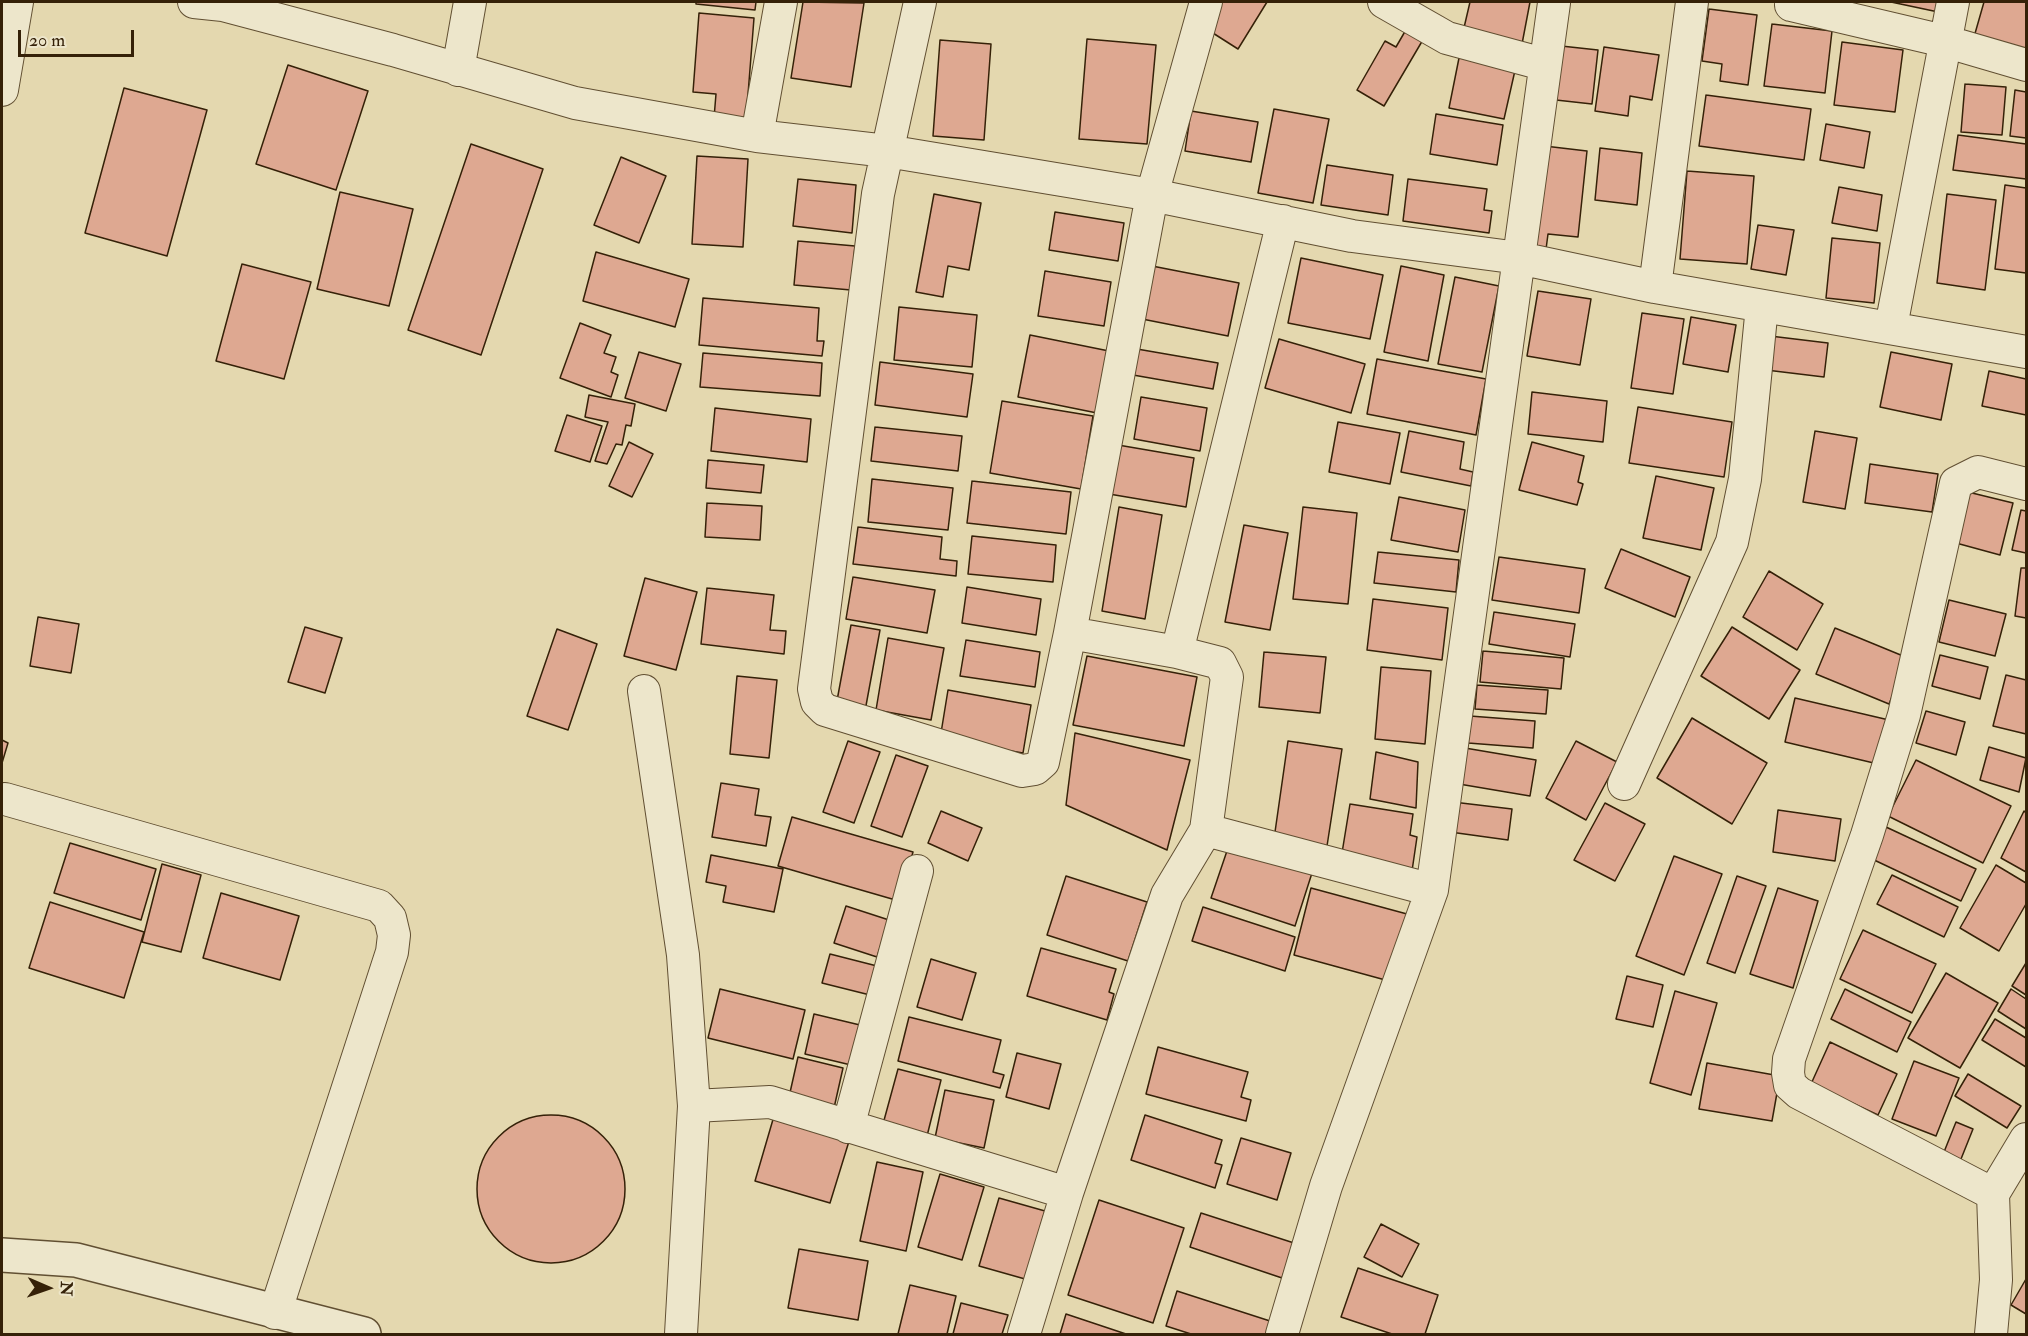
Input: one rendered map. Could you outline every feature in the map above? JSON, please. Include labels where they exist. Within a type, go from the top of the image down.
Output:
[{"type":"street","points":[[2,90],[17,2]]},
{"type":"street","points":[[458,70],[470,2]]},
{"type":"street","points":[[757,136],[781,2]]},
{"type":"street","points":[[920,2],[876,206],[814,689],[817,702],[825,710],[1022,771],[1035,770],[1043,762],[1070,633],[1152,195],[1206,2]]},
{"type":"street","points":[[1384,2],[1447,38],[1543,64]]},
{"type":"street","points":[[1655,287],[1692,2]]},
{"type":"street","points":[[1891,327],[1953,2]]},
{"type":"street","points":[[214,3],[393,50],[575,103],[757,136],[887,151],[1152,195],[1352,236],[1519,258],[1655,287],[2026,352]]},
{"type":"street","points":[[1282,1335],[1326,1186],[1432,890],[1519,258],[1543,64],[1554,3]]},
{"type":"street","points":[[1787,3],[1944,41],[2026,64]]},
{"type":"street","points":[[1177,652],[1283,221]]},
{"type":"street","points":[[1624,784],[1732,542],[1745,479],[1762,306]]},
{"type":"street","points":[[1993,1194],[1799,1093],[1790,1085],[1788,1073],[1789,1059],[1867,835],[1904,715],[1956,483],[1978,472],[2026,484]]},
{"type":"street","points":[[1024,1335],[1067,1193],[1167,895],[1206,830],[1227,677],[1220,663],[1177,652],[1070,633]]},
{"type":"street","points":[[644,691],[683,955],[694,1106],[681,1335]]},
{"type":"street","points":[[5,799],[379,906],[390,918],[394,935],[392,952],[274,1313]]},
{"type":"street","points":[[1206,830],[1432,890]]},
{"type":"street","points":[[848,1127],[917,871]]},
{"type":"street","points":[[694,1106],[770,1102],[1067,1193]]},
{"type":"street","points":[[1990,1335],[1996,1280],[1993,1194],[2026,1139]]},
{"type":"street","points":[[2,1255],[76,1260],[364,1335]]},
{"type":"building","points":[[696,2],[756,2],[755,10],[696,4]]},
{"type":"building","points":[[803,2],[864,3],[851,87],[791,78]]},
{"type":"building","points":[[1221,2],[1267,2],[1238,49],[1205,28]]},
{"type":"building","points":[[1470,2],[1530,2],[1522,44],[1463,32]]},
{"type":"building","points":[[1891,2],[1945,2],[1943,13]]},
{"type":"building","points":[[1984,2],[2026,2],[2026,51],[1974,37]]},
{"type":"building","points":[[1709,9],[1757,15],[1748,85],[1720,81],[1722,64],[1702,61]]},
{"type":"building","points":[[699,13],[754,18],[746,120],[714,118],[716,94],[693,92]]},
{"type":"building","points":[[1772,24],[1832,31],[1825,93],[1764,86]]},
{"type":"building","points":[[1407,28],[1424,38],[1384,106],[1357,90],[1385,41],[1396,47]]},
{"type":"building","points":[[1087,39],[1156,45],[1147,144],[1079,139]]},
{"type":"building","points":[[940,40],[991,44],[984,140],[933,136]]},
{"type":"building","points":[[1842,42],[1903,50],[1895,112],[1834,105]]},
{"type":"building","points":[[1552,45],[1598,50],[1592,104],[1547,99]]},
{"type":"building","points":[[1604,47],[1659,55],[1652,100],[1630,96],[1628,116],[1595,111]]},
{"type":"building","points":[[1460,53],[1516,66],[1504,119],[1449,108]]},
{"type":"building","points":[[288,65],[368,91],[336,190],[256,164]]},
{"type":"building","points":[[1965,84],[2006,87],[2002,135],[1961,132]]},
{"type":"building","points":[[124,88],[207,110],[167,256],[85,233]]},
{"type":"building","points":[[2015,90],[2026,92],[2026,138],[2010,136]]},
{"type":"building","points":[[1706,95],[1811,109],[1804,160],[1699,146]]},
{"type":"building","points":[[1274,109],[1329,119],[1313,203],[1258,193]]},
{"type":"building","points":[[1191,111],[1258,122],[1251,162],[1185,151]]},
{"type":"building","points":[[1436,114],[1503,125],[1497,165],[1430,154]]},
{"type":"building","points":[[1826,124],[1870,132],[1864,168],[1820,160]]},
{"type":"building","points":[[1958,135],[2026,144],[2026,179],[1953,170]]},
{"type":"building","points":[[471,144],[543,169],[481,355],[408,330]]},
{"type":"building","points":[[1536,145],[1587,151],[1578,237],[1548,234],[1545,257],[1525,255]]},
{"type":"building","points":[[1600,148],[1642,153],[1637,205],[1595,200]]},
{"type":"building","points":[[697,156],[748,159],[743,247],[692,244]]},
{"type":"building","points":[[621,157],[666,176],[639,243],[594,225]]},
{"type":"building","points":[[1327,165],[1393,175],[1388,215],[1321,205]]},
{"type":"building","points":[[1687,171],[1754,176],[1747,264],[1680,259]]},
{"type":"building","points":[[798,179],[856,185],[852,233],[793,226]]},
{"type":"building","points":[[1408,179],[1487,189],[1484,210],[1492,211],[1489,233],[1403,221]]},
{"type":"building","points":[[2005,185],[2026,188],[2026,273],[1995,269]]},
{"type":"building","points":[[1839,187],[1882,195],[1877,231],[1832,223]]},
{"type":"building","points":[[340,192],[413,209],[389,306],[317,289]]},
{"type":"building","points":[[934,194],[981,203],[969,270],[948,266],[943,297],[916,292]]},
{"type":"building","points":[[1947,194],[1996,200],[1985,290],[1937,283]]},
{"type":"building","points":[[1055,212],[1124,223],[1118,261],[1049,250]]},
{"type":"building","points":[[1758,225],[1794,230],[1786,275],[1751,269]]},
{"type":"building","points":[[1832,238],[1880,243],[1874,303],[1826,298]]},
{"type":"building","points":[[798,241],[855,246],[851,290],[794,285]]},
{"type":"building","points":[[596,252],[689,279],[675,327],[583,301]]},
{"type":"building","points":[[1301,258],[1383,275],[1370,339],[1288,323]]},
{"type":"building","points":[[242,264],[311,282],[284,379],[216,361]]},
{"type":"building","points":[[1152,266],[1239,283],[1228,336],[1142,319]]},
{"type":"building","points":[[1401,266],[1444,275],[1428,361],[1384,352]]},
{"type":"building","points":[[1045,271],[1111,282],[1104,326],[1038,316]]},
{"type":"building","points":[[1455,277],[1499,286],[1482,372],[1438,364]]},
{"type":"building","points":[[1538,291],[1591,299],[1580,365],[1527,356]]},
{"type":"building","points":[[703,298],[819,308],[817,341],[824,341],[822,356],[699,345]]},
{"type":"building","points":[[899,307],[977,315],[972,367],[894,360]]},
{"type":"building","points":[[1642,313],[1684,319],[1673,394],[1631,388]]},
{"type":"building","points":[[1691,317],[1736,325],[1728,372],[1683,364]]},
{"type":"building","points":[[580,323],[611,335],[604,353],[616,357],[611,372],[618,375],[611,397],[560,378]]},
{"type":"building","points":[[1030,335],[1109,351],[1097,413],[1018,397]]},
{"type":"building","points":[[1770,336],[1828,343],[1824,377],[1766,370]]},
{"type":"building","points":[[1279,339],[1365,364],[1351,413],[1265,388]]},
{"type":"building","points":[[1137,349],[1218,363],[1213,389],[1133,375]]},
{"type":"building","points":[[639,352],[681,364],[666,411],[625,398]]},
{"type":"building","points":[[1891,352],[1952,364],[1941,420],[1880,407]]},
{"type":"building","points":[[703,353],[822,363],[820,396],[700,387]]},
{"type":"building","points":[[1377,359],[1486,379],[1476,435],[1367,414]]},
{"type":"building","points":[[880,362],[973,374],[967,417],[875,405]]},
{"type":"building","points":[[1989,371],[2026,379],[2026,415],[1982,406]]},
{"type":"building","points":[[1532,392],[1607,401],[1603,442],[1528,434]]},
{"type":"building","points":[[589,395],[635,404],[631,426],[626,425],[622,445],[616,444],[607,464],[595,461],[608,422],[585,417]]},
{"type":"building","points":[[1141,397],[1207,408],[1200,451],[1134,439]]},
{"type":"building","points":[[1002,401],[1093,416],[1081,489],[990,473]]},
{"type":"building","points":[[1638,407],[1732,422],[1724,477],[1629,463]]},
{"type":"building","points":[[715,408],[811,419],[807,462],[711,451]]},
{"type":"building","points":[[567,415],[602,426],[590,462],[555,451]]},
{"type":"building","points":[[1338,422],[1400,433],[1390,484],[1329,472]]},
{"type":"building","points":[[875,427],[962,436],[958,471],[871,461]]},
{"type":"building","points":[[1409,431],[1464,442],[1460,469],[1473,472],[1471,486],[1401,472]]},
{"type":"building","points":[[1815,431],[1857,438],[1845,509],[1803,502]]},
{"type":"building","points":[[629,442],[653,454],[632,497],[609,486]]},
{"type":"building","points":[[1532,442],[1584,456],[1578,482],[1583,484],[1577,505],[1519,490]]},
{"type":"building","points":[[1118,445],[1194,458],[1186,507],[1109,494]]},
{"type":"building","points":[[708,460],[764,465],[761,493],[706,488]]},
{"type":"building","points":[[1870,464],[1938,474],[1932,512],[1865,503]]},
{"type":"building","points":[[1656,476],[1714,488],[1701,550],[1643,538]]},
{"type":"building","points":[[872,479],[953,488],[948,530],[868,522]]},
{"type":"building","points":[[972,481],[1071,492],[1066,534],[967,523]]},
{"type":"building","points":[[1968,492],[2013,503],[2000,555],[1956,543]]},
{"type":"building","points":[[1399,497],[1465,510],[1458,552],[1391,540]]},
{"type":"building","points":[[707,503],[762,506],[760,540],[705,537]]},
{"type":"building","points":[[1119,507],[1162,515],[1145,619],[1102,611]]},
{"type":"building","points":[[1303,507],[1357,513],[1348,604],[1293,599]]},
{"type":"building","points":[[2021,510],[2026,511],[2026,553],[2012,550]]},
{"type":"building","points":[[1244,525],[1288,533],[1270,630],[1225,622]]},
{"type":"building","points":[[858,527],[942,537],[940,559],[957,561],[956,576],[853,564]]},
{"type":"building","points":[[972,536],[1056,545],[1053,582],[968,574]]},
{"type":"building","points":[[1621,549],[1690,577],[1675,617],[1605,588]]},
{"type":"building","points":[[1378,552],[1459,560],[1456,592],[1374,583]]},
{"type":"building","points":[[1499,557],[1585,569],[1579,613],[1492,600]]},
{"type":"building","points":[[2021,568],[2026,568],[2026,618],[2015,616]]},
{"type":"building","points":[[1769,571],[1823,604],[1797,650],[1743,617]]},
{"type":"building","points":[[853,577],[935,590],[927,633],[846,619]]},
{"type":"building","points":[[645,578],[697,592],[676,670],[624,656]]},
{"type":"building","points":[[967,587],[1041,599],[1036,635],[962,623]]},
{"type":"building","points":[[707,588],[774,595],[770,630],[786,631],[784,654],[701,644]]},
{"type":"building","points":[[1373,599],[1448,608],[1442,660],[1367,650]]},
{"type":"building","points":[[1949,600],[2006,614],[1995,656],[1939,642]]},
{"type":"building","points":[[1494,612],[1575,624],[1570,657],[1489,644]]},
{"type":"building","points":[[38,617],[79,624],[71,673],[30,666]]},
{"type":"building","points":[[851,625],[880,630],[865,711],[836,706]]},
{"type":"building","points":[[305,627],[342,638],[325,693],[288,682]]},
{"type":"building","points":[[1732,627],[1800,670],[1769,719],[1701,676]]},
{"type":"building","points":[[1835,628],[1908,658],[1889,704],[1816,674]]},
{"type":"building","points":[[557,629],[597,644],[568,730],[527,716]]},
{"type":"building","points":[[888,638],[944,648],[931,720],[876,710]]},
{"type":"building","points":[[966,640],[1040,652],[1035,687],[960,676]]},
{"type":"building","points":[[1483,651],[1564,658],[1561,689],[1480,682]]},
{"type":"building","points":[[1264,652],[1326,657],[1320,713],[1259,707]]},
{"type":"building","points":[[1940,655],[1988,667],[1980,699],[1932,686]]},
{"type":"building","points":[[1087,656],[1197,677],[1184,746],[1073,725]]},
{"type":"building","points":[[1381,667],[1431,671],[1425,744],[1375,739]]},
{"type":"building","points":[[2006,675],[2026,680],[2026,734],[1993,726]]},
{"type":"building","points":[[737,676],[777,680],[769,758],[730,754]]},
{"type":"building","points":[[1477,685],[1548,690],[1546,714],[1475,709]]},
{"type":"building","points":[[948,690],[1031,705],[1023,753],[940,739]]},
{"type":"building","points":[[1795,698],[1889,720],[1878,764],[1785,742]]},
{"type":"building","points":[[1926,711],[1965,722],[1956,755],[1916,743]]},
{"type":"building","points":[[1470,716],[1535,721],[1533,748],[1468,743]]},
{"type":"building","points":[[1692,718],[1767,763],[1732,824],[1657,778]]},
{"type":"building","points":[[1075,733],[1190,760],[1167,850],[1066,805]]},
{"type":"building","points":[[2,740],[8,743],[2,763]]},
{"type":"building","points":[[848,741],[880,752],[854,823],[823,812]]},
{"type":"building","points":[[1288,741],[1342,749],[1327,846],[1274,839]]},
{"type":"building","points":[[1576,741],[1617,762],[1586,820],[1546,798]]},
{"type":"building","points":[[1459,747],[1536,760],[1530,796],[1453,783]]},
{"type":"building","points":[[1989,747],[2026,758],[2019,792],[1980,780]]},
{"type":"building","points":[[1376,752],[1418,762],[1416,808],[1370,799]]},
{"type":"building","points":[[896,755],[928,766],[902,837],[871,826]]},
{"type":"building","points":[[1916,760],[2011,806],[1983,863],[1888,816]]},
{"type":"building","points":[[721,783],[759,789],[755,815],[771,817],[766,846],[712,837]]},
{"type":"building","points":[[1453,802],[1512,809],[1508,840],[1450,832]]},
{"type":"building","points":[[1605,803],[1645,824],[1615,881],[1574,860]]},
{"type":"building","points":[[1350,804],[1413,814],[1410,835],[1417,837],[1412,871],[1341,859]]},
{"type":"building","points":[[1778,810],[1841,819],[1835,861],[1773,852]]},
{"type":"building","points":[[941,811],[982,828],[968,861],[928,843]]},
{"type":"building","points":[[2024,811],[2026,813],[2026,872],[2001,858]]},
{"type":"building","points":[[792,817],[913,852],[899,901],[778,866]]},
{"type":"building","points":[[1886,827],[1976,869],[1961,901],[1872,859]]},
{"type":"building","points":[[70,843],[156,869],[141,920],[54,893]]},
{"type":"building","points":[[1229,845],[1312,873],[1295,926],[1211,898]]},
{"type":"building","points":[[711,855],[783,869],[774,912],[723,902],[726,886],[706,882]]},
{"type":"building","points":[[1674,856],[1722,874],[1684,975],[1636,956]]},
{"type":"building","points":[[162,864],[201,875],[181,952],[142,942]]},
{"type":"building","points":[[1996,865],[2026,883],[2026,904],[1999,951],[1960,928]]},
{"type":"building","points":[[1892,875],[1958,907],[1944,937],[1877,904]]},
{"type":"building","points":[[1066,876],[1147,902],[1128,961],[1047,935]]},
{"type":"building","points":[[1737,876],[1766,886],[1735,973],[1707,963]]},
{"type":"building","points":[[1311,888],[1407,914],[1389,981],[1294,955]]},
{"type":"building","points":[[1778,888],[1818,901],[1793,988],[1750,974]]},
{"type":"building","points":[[221,893],[299,916],[280,980],[203,958]]},
{"type":"building","points":[[50,902],[144,932],[124,998],[29,968]]},
{"type":"building","points":[[846,906],[889,920],[877,957],[834,943]]},
{"type":"building","points":[[1203,907],[1295,937],[1285,971],[1192,941]]},
{"type":"building","points":[[1863,930],[1936,964],[1912,1013],[1840,979]]},
{"type":"building","points":[[1041,948],[1116,969],[1109,992],[1114,994],[1107,1020],[1027,996]]},
{"type":"building","points":[[830,954],[877,966],[870,995],[822,983]]},
{"type":"building","points":[[931,959],[976,973],[962,1020],[917,1007]]},
{"type":"building","points":[[2026,963],[2026,995],[2012,986]]},
{"type":"building","points":[[1946,973],[1998,1003],[1960,1068],[1908,1038]]},
{"type":"building","points":[[1627,976],[1663,985],[1653,1027],[1616,1019]]},
{"type":"building","points":[[720,989],[805,1010],[793,1059],[708,1038]]},
{"type":"building","points":[[1845,989],[1911,1022],[1897,1052],[1831,1019]]},
{"type":"building","points":[[2011,989],[2026,999],[2026,1029],[1998,1011]]},
{"type":"building","points":[[1675,991],[1717,1003],[1691,1095],[1650,1083]]},
{"type":"building","points":[[814,1014],[860,1025],[851,1065],[805,1054]]},
{"type":"building","points":[[909,1017],[1001,1040],[993,1072],[1004,1075],[1000,1088],[898,1061]]},
{"type":"building","points":[[1995,1019],[2026,1038],[2026,1067],[1982,1040]]},
{"type":"building","points":[[1830,1042],[1897,1074],[1878,1115],[1811,1084]]},
{"type":"building","points":[[1158,1047],[1248,1072],[1241,1097],[1251,1100],[1246,1121],[1146,1094]]},
{"type":"building","points":[[1017,1053],[1061,1064],[1049,1109],[1006,1097]]},
{"type":"building","points":[[798,1057],[843,1068],[834,1108],[789,1097]]},
{"type":"building","points":[[1914,1061],[1959,1078],[1936,1136],[1892,1119]]},
{"type":"building","points":[[1707,1063],[1780,1076],[1772,1121],[1699,1109]]},
{"type":"building","points":[[898,1069],[941,1080],[927,1136],[883,1124]]},
{"type":"building","points":[[1968,1074],[2021,1106],[2007,1128],[1955,1096]]},
{"type":"building","points":[[945,1090],[994,1100],[984,1148],[935,1138]]},
{"type":"building","points":[[551,1115],[579,1121],[603,1137],[619,1161],[625,1189],[619,1217],[603,1241],[579,1257],[551,1263],[523,1257],[499,1241],[483,1217],[477,1189],[483,1161],[499,1137],[523,1121]]},
{"type":"building","points":[[1145,1115],[1222,1140],[1215,1163],[1222,1165],[1215,1188],[1131,1160]]},
{"type":"building","points":[[774,1116],[850,1138],[830,1203],[755,1181]]},
{"type":"building","points":[[1956,1122],[1973,1129],[1957,1169],[1940,1162]]},
{"type":"building","points":[[1241,1138],[1291,1153],[1277,1200],[1227,1184]]},
{"type":"building","points":[[877,1162],[923,1172],[906,1251],[860,1241]]},
{"type":"building","points":[[940,1174],[984,1187],[962,1260],[918,1247]]},
{"type":"building","points":[[999,1198],[1045,1211],[1025,1279],[979,1266]]},
{"type":"building","points":[[1099,1200],[1184,1228],[1153,1323],[1068,1295]]},
{"type":"building","points":[[1201,1213],[1294,1243],[1282,1278],[1190,1247]]},
{"type":"building","points":[[1381,1224],[1419,1244],[1402,1277],[1364,1257]]},
{"type":"building","points":[[799,1249],[868,1261],[858,1320],[788,1308]]},
{"type":"building","points":[[1358,1268],[1438,1295],[1425,1334],[1392,1334],[1341,1317]]},
{"type":"building","points":[[2026,1279],[2026,1314],[2011,1305]]},
{"type":"building","points":[[910,1285],[956,1296],[947,1334],[898,1334]]},
{"type":"building","points":[[1177,1291],[1270,1321],[1266,1334],[1191,1334],[1166,1326]]},
{"type":"building","points":[[961,1303],[1008,1315],[1002,1334],[953,1334]]},
{"type":"building","points":[[1066,1314],[1126,1334],[1060,1334]]}]
